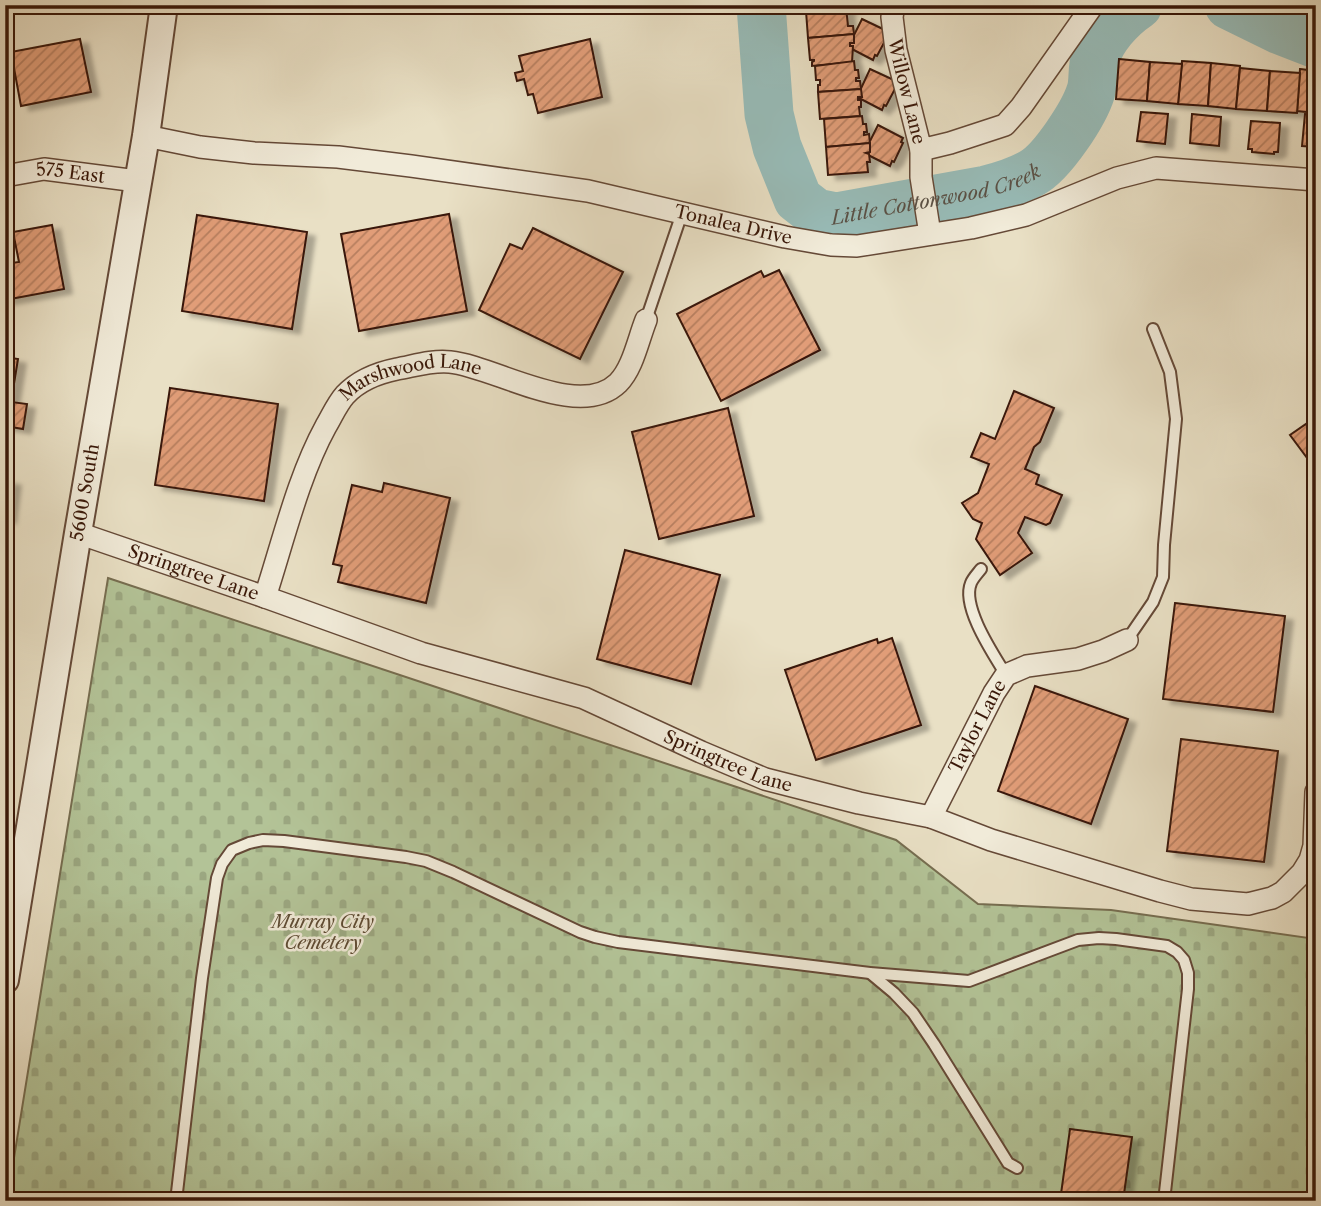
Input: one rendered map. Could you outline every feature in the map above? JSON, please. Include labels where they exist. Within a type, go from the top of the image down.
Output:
[{"type":"street","name":"5600 South","points":[[5,980],[146,136],[164,5]]},
{"type":"street","name":"Willow Lane","points":[[894,5],[892,17],[896,50],[921,150],[1005,125],[1021,107],[1093,5]]},
{"type":"street","name":"Tonalea Drive","points":[[146,136],[254,153],[338,157],[588,191],[785,237],[831,245],[856,246],[929,224],[971,228],[1026,215],[1117,178],[1156,168],[1316,180]]},
{"type":"street","points":[[921,150],[921,177],[929,224]]},
{"type":"street","name":"575 East","points":[[5,176],[44,169],[137,181]]},
{"type":"street","name":"Marshwood Lane","points":[[265,597],[313,453],[337,406],[354,385],[384,372],[432,362],[449,362],[543,390],[578,396],[594,395],[608,391],[619,382],[631,363],[646,320]]},
{"type":"street","name":"Springtree Lane","points":[[78,533],[421,653],[584,698],[765,779],[859,803],[931,817],[991,840],[1191,899],[1248,904],[1272,898],[1283,892],[1302,873],[1310,860],[1314,846],[1316,792]]},
{"type":"street","name":"Taylor Lane","points":[[931,817],[994,693],[1006,675],[1027,666],[1077,659],[1127,640]]},
{"type":"lane","points":[[646,320],[682,213]]},
{"type":"lane","points":[[1127,640],[1153,602],[1163,577],[1175,419],[1170,372],[1153,329]]},
{"type":"lane","points":[[981,569],[970,584],[970,602],[980,633],[1006,675]]},
{"type":"lane","points":[[176,1201],[216,878],[232,850],[263,840],[406,857],[426,862],[595,937],[870,973],[969,981],[1078,940],[1099,938],[1167,946],[1184,960],[1188,973],[1188,989],[1164,1201]]},
{"type":"lane","points":[[870,973],[913,1013],[1008,1163],[1017,1168]]},
{"type":"green space","name":"Murray City Cemetery","points":[[108,578],[896,840],[978,904],[1111,910],[1316,939],[1316,1201],[7,1201]]},
{"type":"building","points":[[806,5],[849,5],[850,8],[806,11]]},
{"type":"building","points":[[846,7],[848,26],[853,26],[854,34],[808,38],[806,11]]},
{"type":"building","points":[[862,19],[887,31],[887,37],[873,60],[848,47]]},
{"type":"building","points":[[854,34],[854,43],[850,43],[850,46],[853,46],[852,62],[812,66],[814,60],[810,60],[808,38]]},
{"type":"building","points":[[80,39],[91,92],[21,106],[11,52]]},
{"type":"building","points":[[590,39],[602,97],[538,113],[533,94],[528,95],[524,79],[517,81],[515,73],[523,71],[519,56]]},
{"type":"building","points":[[1119,59],[1150,62],[1147,101],[1116,99]]},
{"type":"building","points":[[854,61],[859,78],[856,78],[856,81],[860,81],[861,89],[818,92],[820,80],[816,80],[815,66]]},
{"type":"building","points":[[1182,61],[1211,63],[1208,106],[1178,104]]},
{"type":"building","points":[[1150,62],[1182,64],[1178,104],[1147,101]]},
{"type":"building","points":[[1211,63],[1240,66],[1236,109],[1208,106]]},
{"type":"building","points":[[1240,68],[1270,71],[1267,111],[1236,109]]},
{"type":"building","points":[[870,69],[896,81],[896,87],[882,110],[857,97]]},
{"type":"building","points":[[1300,69],[1316,71],[1316,113],[1297,111]]},
{"type":"building","points":[[1270,71],[1300,73],[1297,113],[1267,111]]},
{"type":"building","points":[[861,89],[862,97],[858,97],[858,100],[861,100],[860,116],[820,119],[818,92]]},
{"type":"building","points":[[1141,112],[1168,114],[1165,144],[1137,141]]},
{"type":"building","points":[[1192,114],[1221,117],[1219,146],[1190,143]]},
{"type":"building","points":[[1305,114],[1316,115],[1316,147],[1302,146]]},
{"type":"building","points":[[862,116],[867,132],[864,132],[864,135],[869,134],[870,143],[826,147],[824,119]]},
{"type":"building","points":[[1251,121],[1280,123],[1278,152],[1252,152],[1252,149],[1248,149]]},
{"type":"building","points":[[878,125],[903,138],[903,143],[890,166],[864,153]]},
{"type":"building","points":[[870,143],[870,152],[866,153],[869,154],[870,162],[867,162],[868,172],[828,175],[826,147]]},
{"type":"building","points":[[449,214],[467,311],[359,331],[341,234]]},
{"type":"building","points":[[197,215],[307,232],[292,329],[182,311]]},
{"type":"building","points":[[52,225],[64,289],[5,300],[5,264],[19,262],[13,232]]},
{"type":"building","points":[[533,228],[623,272],[580,359],[479,310],[510,244],[522,249]]},
{"type":"building","points":[[779,270],[820,350],[721,401],[677,314],[761,271],[764,277]]},
{"type":"building","points":[[5,357],[18,359],[11,402],[27,404],[23,429],[5,426]]},
{"type":"building","points":[[170,388],[278,404],[264,501],[155,485]]},
{"type":"building","points":[[1014,391],[1054,408],[1025,469],[1039,475],[1036,484],[1062,495],[1050,523],[1046,525],[1025,517],[1018,533],[1032,553],[1000,575],[976,539],[982,523],[973,519],[962,503],[978,493],[989,464],[971,457],[981,433],[995,439]]},
{"type":"building","points":[[728,408],[754,516],[659,539],[632,432]]},
{"type":"building","points":[[1306,424],[1314,435],[1316,434],[1316,470],[1290,435]]},
{"type":"building","points":[[5,480],[13,481],[8,519],[5,518]]},
{"type":"building","points":[[384,483],[450,498],[426,603],[338,582],[342,566],[333,564],[352,485],[382,492]]},
{"type":"building","points":[[625,550],[720,575],[691,684],[597,659]]},
{"type":"building","points":[[1175,603],[1285,616],[1273,712],[1163,699]]},
{"type":"building","points":[[892,638],[921,725],[816,760],[785,670],[877,639],[878,643]]},
{"type":"building","points":[[1035,686],[1128,719],[1091,824],[998,791]]},
{"type":"building","points":[[1181,739],[1278,751],[1264,862],[1167,851]]},
{"type":"building","points":[[1070,1129],[1132,1137],[1123,1201],[1060,1201]]},
{"type":"waterway","name":"Little Cottonwood Creek","points":[[761,5],[769,114],[777,147],[798,199],[816,213],[836,217],[986,190],[1032,173],[1049,159],[1082,112],[1091,91],[1094,63],[1106,36],[1138,5]]},
{"type":"waterway","name":"Little Cottonwood Creek","points":[[1229,5],[1316,44]]}]
